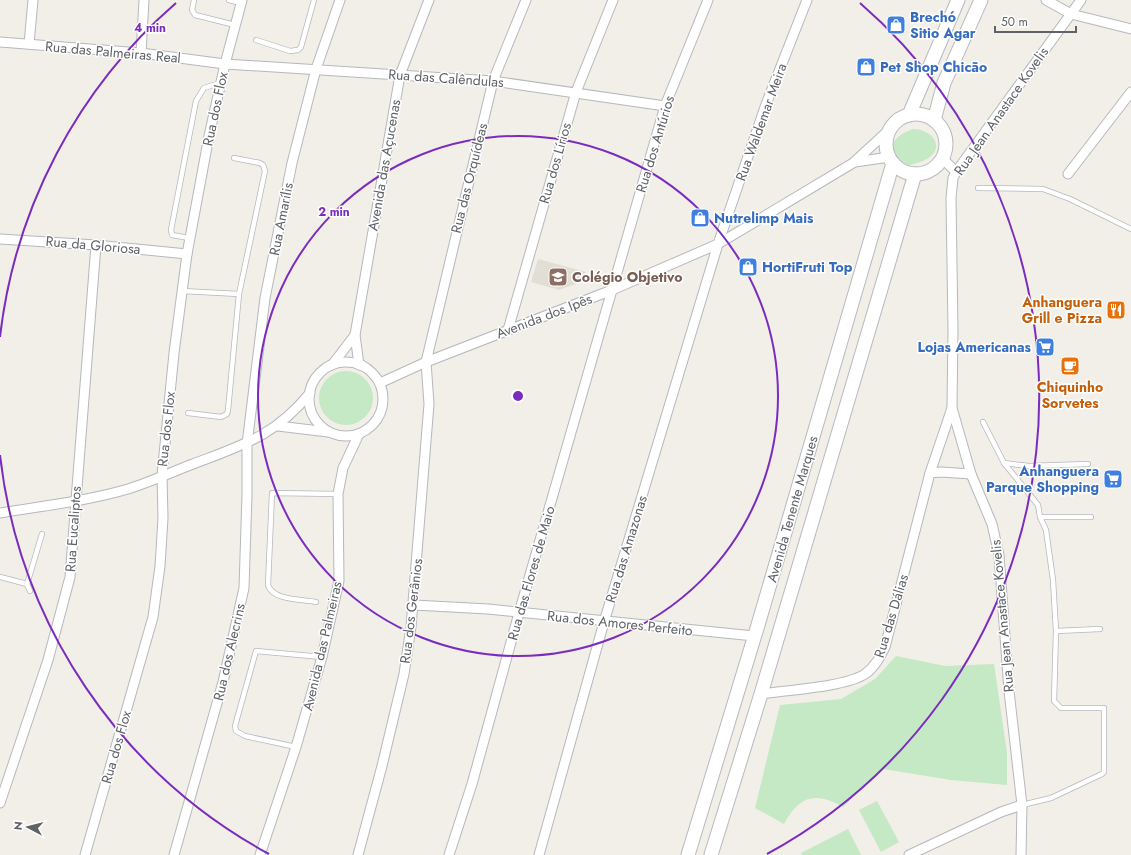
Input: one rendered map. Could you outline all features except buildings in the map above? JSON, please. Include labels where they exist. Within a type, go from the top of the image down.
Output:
[{"type":"main road","points":[[909,115],[958,0]]},
{"type":"main road","points":[[934,120],[944,83],[981,0]]},
{"type":"main road","points":[[890,129],[898,120],[909,115],[926,116],[934,120],[944,133],[946,146],[942,158],[931,170],[915,174],[899,169],[891,160]]},
{"type":"main road","name":"Avenida Tenente Marques","points":[[688,855],[754,636],[891,160],[886,143],[890,129]]},
{"type":"main road","name":"Avenida Tenente Marques","points":[[712,855],[915,174]]},
{"type":"street","points":[[29,44],[33,0]]},
{"type":"street","points":[[141,53],[144,0]]},
{"type":"street","name":"Rua Amarílis","points":[[247,444],[266,298],[292,162],[316,69],[340,0]]},
{"type":"street","name":"Avenida das Açucenas","points":[[359,365],[355,335],[400,75],[429,0]]},
{"type":"street","name":"Rua das Orquídeas","points":[[426,362],[493,81],[526,0]]},
{"type":"street","name":"Rua dos Lírios","points":[[508,330],[576,92],[613,0]]},
{"type":"street","name":"Rua dos Antúrios","points":[[612,290],[665,106],[708,0]]},
{"type":"street","name":"Rua Waldemar Meira","points":[[718,244],[765,107],[807,0]]},
{"type":"street","points":[[1046,0],[1071,14],[1131,29]]},
{"type":"street","name":"Rua Jean Anastace Kovelis","points":[[1021,855],[1022,805],[1008,684],[999,555],[992,524],[971,474],[952,408],[953,330],[951,198],[953,178],[956,172],[1081,0]]},
{"type":"street","name":"Rua dos Flox","points":[[85,855],[153,617],[160,566],[163,518],[162,475],[174,353],[187,254],[225,64],[242,1]]},
{"type":"street","name":"Rua das Palmeiras Real","points":[[0,42],[141,53],[225,64]]},
{"type":"street","name":"Rua das Calêndulas","points":[[225,64],[493,81],[665,106]]},
{"type":"street","points":[[1068,174],[1131,92]]},
{"type":"street","name":"Avenida dos Ipês","points":[[380,383],[426,362],[612,290],[718,244],[853,163],[890,129]]},
{"type":"street","points":[[942,158],[956,172]]},
{"type":"street","name":"Avenida dos Ipês","points":[[853,163],[891,160]]},
{"type":"street","name":"Rua da Gloriosa","points":[[0,239],[96,245],[187,254]]},
{"type":"street","name":"Rua das Amazonas","points":[[539,855],[604,622],[718,244]]},
{"type":"street","name":"Rua Eucaliptos","points":[[0,803],[48,660],[70,577],[96,245]]},
{"type":"street","name":"Rua das Flores de Maio","points":[[449,855],[472,784],[519,613],[612,290]]},
{"type":"street","name":"Avenida das Açucenas","points":[[332,365],[355,335]]},
{"type":"street","name":"Rua dos Gerânios","points":[[358,855],[382,766],[404,674],[414,605],[428,404],[426,362]]},
{"type":"street","points":[[0,513],[128,489],[247,444],[278,426],[297,409],[310,393],[318,376],[332,365],[341,363],[359,365],[373,374],[380,383],[383,394],[383,405],[380,415],[375,423],[359,434],[349,436],[278,426]]},
{"type":"street","points":[[310,393],[310,402],[315,419],[330,433]]},
{"type":"street","name":"Rua das Dálias","points":[[761,694],[848,682],[865,674],[876,664],[885,647],[930,474],[952,408]]},
{"type":"street","name":"Avenida das Palmeiras","points":[[260,855],[296,748],[322,657],[339,581],[338,494],[343,468],[359,434]]},
{"type":"street","name":"Rua dos Alecrins","points":[[174,855],[223,682],[244,588],[247,444]]},
{"type":"street","points":[[930,474],[941,472],[971,474]]},
{"type":"street","name":"Rua dos Amores Perfeito","points":[[414,605],[488,609],[604,622],[754,636]]},
{"type":"street","points":[[909,855],[1001,812],[1022,805]]},
{"type":"lane","points":[[194,0],[192,10],[195,15],[235,25]]},
{"type":"lane","points":[[229,0],[242,1]]},
{"type":"lane","points":[[256,40],[290,51],[298,50],[301,47],[314,0]]},
{"type":"lane","points":[[190,238],[172,235],[171,230],[196,101],[204,88],[221,83]]},
{"type":"lane","points":[[188,413],[220,417],[227,414],[239,294],[265,167],[260,163],[234,158]]},
{"type":"lane","points":[[978,188],[1043,190],[1070,199],[1131,229]]},
{"type":"lane","points":[[182,291],[239,294]]},
{"type":"lane","points":[[982,422],[1004,463],[1038,505],[1040,517],[1046,530],[1053,580],[1056,630],[1054,701],[1061,708],[1104,708],[1104,772],[1051,798],[1022,805]]},
{"type":"lane","points":[[1004,463],[1029,466],[1088,464]]},
{"type":"lane","points":[[316,602],[274,594],[268,585],[272,494],[338,494]]},
{"type":"lane","points":[[1040,517],[1091,517]]},
{"type":"lane","points":[[30,591],[27,584],[42,534]]},
{"type":"lane","points":[[0,577],[27,584]]},
{"type":"lane","points":[[1056,630],[1100,629]]},
{"type":"lane","points":[[296,748],[245,736],[236,731],[235,726],[256,651],[322,657]]},
{"type":"shaded area","name":"Colégio Objetivo","points":[[538,259],[586,272],[581,282],[559,290],[531,282]]},
{"type":"green space","points":[[913,129],[926,132],[931,135],[936,144],[936,149],[927,159],[909,166],[898,160],[891,147],[900,136]]},
{"type":"green space","points":[[346,371],[356,373],[365,379],[371,388],[373,398],[371,408],[365,417],[356,423],[346,425],[336,423],[327,417],[321,408],[319,398],[321,388],[327,379],[336,373]]},
{"type":"green space","points":[[896,656],[945,666],[994,664],[1007,753],[1007,785],[951,780],[883,769],[843,807],[824,799],[809,799],[796,807],[784,824],[755,808],[780,705],[841,699],[875,679]]},
{"type":"green space","points":[[877,801],[899,842],[881,852],[859,810]]},
{"type":"green space","points":[[848,829],[861,855],[802,855],[801,853]]},
{"type":"place","name":"Brechó Sitio Agar","points":[[896,25]]},
{"type":"place","name":"Pet Shop Chicão","points":[[866,67]]},
{"type":"place","name":"Nutrelimp Mais","points":[[700,218]]},
{"type":"place","name":"HortiFruti Top","points":[[748,267]]},
{"type":"place","name":"Colégio Objetivo","points":[[558,277]]},
{"type":"place","name":"Anhanguera Grill e Pizza","points":[[1116,310]]},
{"type":"place","name":"Lojas Americanas","points":[[1045,347]]},
{"type":"place","name":"Chiquinho Sorvetes","points":[[1070,366]]},
{"type":"place","name":"Anhanguera Parque Shopping","points":[[1113,479]]}]
